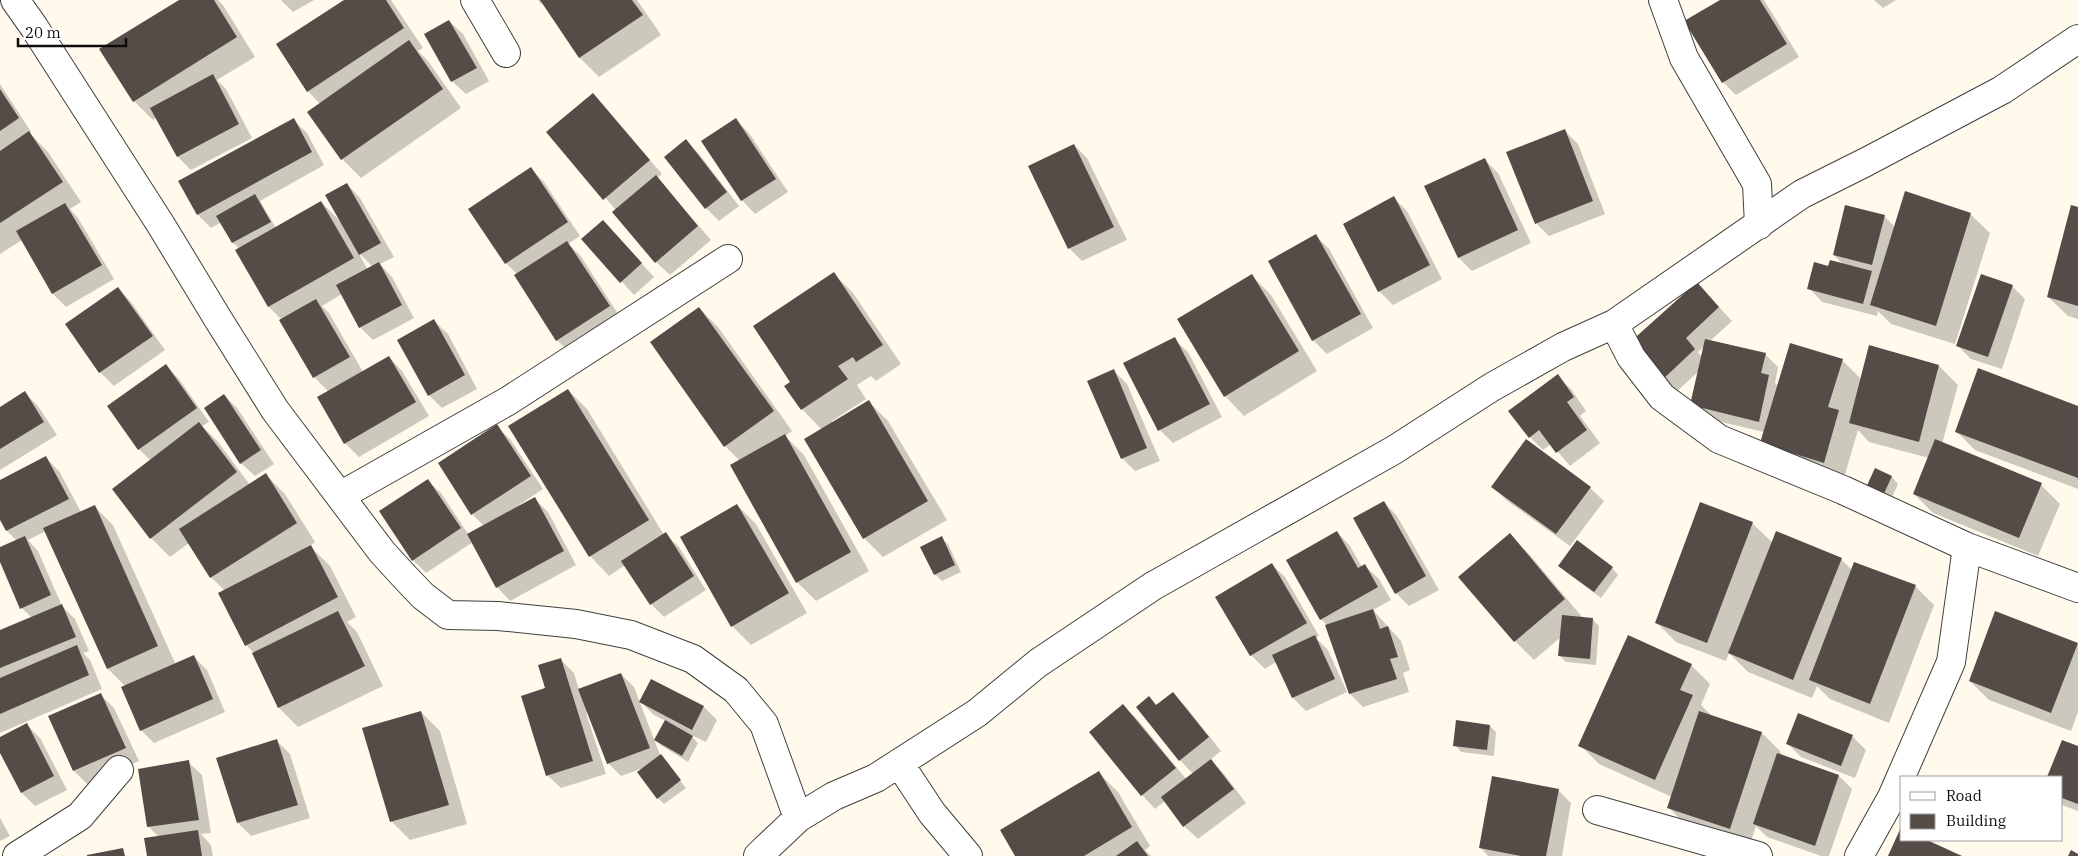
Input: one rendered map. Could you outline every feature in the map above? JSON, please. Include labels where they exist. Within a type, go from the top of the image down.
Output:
[{"type":"street","points":[[15,0],[161,225],[275,410],[382,552],[423,596],[448,615],[498,616],[585,626],[632,635],[693,659],[736,690],[764,724],[798,818]]},
{"type":"street","points":[[475,0],[506,53]]},
{"type":"street","points":[[1663,0],[1684,58],[1757,184],[1759,225]]},
{"type":"street","points":[[758,856],[798,818],[834,796],[876,778],[977,713],[1038,663],[1152,586],[1394,450],[1492,387],[1562,347],[1614,324],[1802,194],[2002,90],[2078,39]]},
{"type":"street","points":[[1757,184],[1802,194]]},
{"type":"street","points":[[340,496],[508,401],[728,259]]},
{"type":"street","points":[[1614,324],[1631,357],[1662,397],[1719,439],[1843,490],[1967,547],[2078,588]]},
{"type":"street","points":[[1901,776],[1951,662],[1967,547]]},
{"type":"street","points":[[899,763],[932,814],[968,856]]},
{"type":"street","points":[[17,856],[80,816],[119,770]]},
{"type":"street","points":[[1859,856],[1892,797],[1900,779]]},
{"type":"street","points":[[1597,810],[1758,856]]},
{"type":"building","points":[[179,0],[214,0],[237,37],[133,102],[99,49]]},
{"type":"building","points":[[344,0],[386,0],[404,28],[307,92],[276,44]]},
{"type":"building","points":[[540,0],[632,0],[643,15],[579,58]]},
{"type":"building","points":[[1720,0],[1760,0],[1787,44],[1722,83],[1684,21]]},
{"type":"building","points":[[449,20],[477,68],[451,82],[424,34]]},
{"type":"building","points":[[409,40],[443,89],[341,160],[307,112]]},
{"type":"building","points":[[213,74],[239,124],[177,157],[150,108]]},
{"type":"building","points":[[0,89],[19,118],[0,131]]},
{"type":"building","points":[[593,93],[650,160],[603,200],[546,132]]},
{"type":"building","points":[[294,118],[312,152],[197,215],[178,181]]},
{"type":"building","points":[[736,118],[776,179],[741,201],[701,141]]},
{"type":"building","points":[[1565,129],[1593,201],[1535,224],[1506,152]]},
{"type":"building","points":[[29,131],[63,182],[0,223],[0,151]]},
{"type":"building","points":[[686,139],[727,192],[705,209],[664,157]]},
{"type":"building","points":[[1074,144],[1114,227],[1068,249],[1028,166]]},
{"type":"building","points":[[1485,158],[1518,230],[1458,258],[1424,186]]},
{"type":"building","points":[[531,167],[568,222],[505,264],[468,209]]},
{"type":"building","points":[[656,175],[698,226],[655,263],[612,212]]},
{"type":"building","points":[[347,183],[381,243],[359,255],[325,195]]},
{"type":"building","points":[[1905,191],[1971,213],[1936,326],[1870,305]]},
{"type":"building","points":[[255,194],[271,222],[232,243],[216,216]]},
{"type":"building","points":[[1394,196],[1430,265],[1378,292],[1343,224]]},
{"type":"building","points":[[321,201],[354,258],[268,307],[235,250]]},
{"type":"building","points":[[65,203],[102,265],[52,294],[16,231]]},
{"type":"building","points":[[1845,205],[1885,215],[1872,265],[1833,255]]},
{"type":"building","points":[[2071,205],[2078,207],[2078,306],[2047,297]]},
{"type":"building","points":[[603,220],[642,263],[620,283],[581,239]]},
{"type":"building","points":[[1316,234],[1361,314],[1312,341],[1268,261]]},
{"type":"building","points":[[567,241],[610,306],[556,341],[514,275]]},
{"type":"building","points":[[1830,260],[1872,271],[1863,304],[1807,289],[1814,262],[1828,266]]},
{"type":"building","points":[[379,262],[402,305],[359,328],[336,285]]},
{"type":"building","points":[[834,272],[883,345],[856,362],[853,357],[838,366],[848,379],[801,410],[784,386],[790,382],[753,326]]},
{"type":"building","points":[[1252,274],[1299,351],[1224,397],[1177,319]]},
{"type":"building","points":[[1981,274],[2013,285],[1988,357],[1956,346]]},
{"type":"building","points":[[1697,282],[1719,307],[1686,338],[1695,349],[1661,381],[1628,344]]},
{"type":"building","points":[[118,287],[153,336],[99,373],[65,324]]},
{"type":"building","points":[[316,299],[350,357],[313,378],[279,320]]},
{"type":"building","points":[[699,307],[774,411],[724,447],[650,342]]},
{"type":"building","points":[[434,319],[465,375],[428,396],[397,340]]},
{"type":"building","points":[[1175,337],[1210,404],[1158,431],[1123,363]]},
{"type":"building","points":[[1705,339],[1766,353],[1761,373],[1769,375],[1759,422],[1690,405]]},
{"type":"building","points":[[1790,343],[1843,359],[1828,407],[1839,410],[1824,463],[1760,443]]},
{"type":"building","points":[[1869,345],[1939,365],[1919,442],[1849,423]]},
{"type":"building","points":[[389,356],[416,402],[344,444],[317,397]]},
{"type":"building","points":[[166,364],[197,408],[138,450],[107,406]]},
{"type":"building","points":[[1978,368],[2078,406],[2078,478],[1955,432]]},
{"type":"building","points":[[1114,369],[1147,448],[1121,459],[1087,381]]},
{"type":"building","points":[[1558,374],[1574,397],[1567,402],[1587,430],[1556,453],[1539,430],[1529,438],[1508,411]]},
{"type":"building","points":[[568,389],[649,520],[589,557],[508,426]]},
{"type":"building","points":[[25,391],[44,422],[0,449],[0,407]]},
{"type":"building","points":[[224,394],[261,450],[240,464],[204,408]]},
{"type":"building","points":[[869,400],[928,501],[863,539],[804,439]]},
{"type":"building","points":[[199,422],[237,472],[150,539],[112,489]]},
{"type":"building","points":[[497,424],[531,476],[471,515],[438,463]]},
{"type":"building","points":[[785,434],[851,552],[796,583],[730,465]]},
{"type":"building","points":[[1526,439],[1591,487],[1556,534],[1491,487]]},
{"type":"building","points":[[1935,439],[2042,483],[2019,538],[1913,494]]},
{"type":"building","points":[[46,456],[69,499],[6,531],[0,520],[0,480]]},
{"type":"building","points":[[1875,468],[1892,476],[1881,500],[1864,492]]},
{"type":"building","points":[[266,473],[297,523],[210,578],[179,529]]},
{"type":"building","points":[[428,479],[461,528],[412,561],[379,511]]},
{"type":"building","points":[[535,497],[564,551],[496,588],[467,534]]},
{"type":"building","points":[[1384,501],[1426,576],[1395,594],[1353,518]]},
{"type":"building","points":[[1700,502],[1753,522],[1707,643],[1655,623]]},
{"type":"building","points":[[737,504],[789,593],[731,627],[680,537]]},
{"type":"building","points":[[95,505],[158,646],[107,669],[43,528]]},
{"type":"building","points":[[1337,531],[1358,568],[1365,564],[1378,587],[1320,620],[1286,560]]},
{"type":"building","points":[[1776,531],[1842,558],[1793,680],[1728,653]]},
{"type":"building","points":[[666,532],[694,576],[650,605],[621,561]]},
{"type":"building","points":[[1510,533],[1565,599],[1514,642],[1458,577]]},
{"type":"building","points":[[25,536],[51,595],[20,609],[0,562],[0,547]]},
{"type":"building","points":[[942,536],[955,565],[934,575],[920,547]]},
{"type":"building","points":[[1577,540],[1613,567],[1594,592],[1558,566]]},
{"type":"building","points":[[311,545],[338,597],[245,646],[218,593]]},
{"type":"building","points":[[1854,562],[1916,585],[1870,704],[1809,680]]},
{"type":"building","points":[[1272,563],[1307,623],[1250,656],[1215,597]]},
{"type":"building","points":[[62,604],[76,637],[0,668],[0,630]]},
{"type":"building","points":[[1373,609],[1380,629],[1388,626],[1398,657],[1390,659],[1397,679],[1349,694],[1325,625]]},
{"type":"building","points":[[338,611],[365,666],[278,708],[252,653]]},
{"type":"building","points":[[1995,611],[2078,643],[2051,713],[1969,681]]},
{"type":"building","points":[[1562,615],[1593,618],[1590,659],[1558,656]]},
{"type":"building","points":[[1315,635],[1335,679],[1292,698],[1272,655]]},
{"type":"building","points":[[1628,635],[1692,664],[1680,690],[1693,695],[1655,780],[1578,746]]},
{"type":"building","points":[[77,645],[89,675],[0,714],[0,678]]},
{"type":"building","points":[[194,655],[213,699],[140,731],[121,687]]},
{"type":"building","points":[[561,658],[593,761],[546,776],[521,696],[545,688],[538,665]]},
{"type":"building","points":[[621,673],[650,748],[607,764],[578,689]]},
{"type":"building","points":[[651,679],[704,706],[692,730],[639,702]]},
{"type":"building","points":[[1173,692],[1209,737],[1179,761],[1136,707],[1149,696],[1156,705]]},
{"type":"building","points":[[101,693],[126,748],[73,771],[48,716]]},
{"type":"building","points":[[1123,704],[1176,768],[1141,796],[1089,732]]},
{"type":"building","points":[[421,711],[449,805],[390,822],[362,728]]},
{"type":"building","points":[[1699,711],[1762,732],[1730,829],[1667,808]]},
{"type":"building","points":[[1798,713],[1853,735],[1841,766],[1786,744]]},
{"type":"building","points":[[665,720],[693,736],[682,756],[654,740]]},
{"type":"building","points":[[1456,720],[1490,725],[1487,750],[1453,746]]},
{"type":"building","points":[[27,723],[54,776],[21,793],[0,753],[0,737]]},
{"type":"building","points":[[277,739],[298,805],[237,823],[216,758]]},
{"type":"building","points":[[2062,740],[2078,746],[2078,804],[2063,798],[2063,776],[2047,776]]},
{"type":"building","points":[[1777,753],[1839,775],[1815,846],[1753,824]]},
{"type":"building","points":[[661,754],[681,780],[657,799],[637,772]]},
{"type":"building","points":[[1211,759],[1234,789],[1183,827],[1161,797]]},
{"type":"building","points":[[189,760],[199,820],[147,827],[138,769]]},
{"type":"building","points":[[1099,771],[1132,827],[1084,856],[1015,856],[1000,830]]},
{"type":"building","points":[[1492,776],[1559,789],[1546,856],[1521,856],[1479,848]]},
{"type":"building","points":[[1900,829],[1900,841],[1929,841],[1962,856],[1888,856]]},
{"type":"building","points":[[198,830],[202,856],[147,856],[144,838]]},
{"type":"building","points":[[1137,841],[1148,856],[1116,856]]},
{"type":"building","points":[[123,848],[125,856],[87,856],[87,855]]},
{"type":"building","points":[[2071,850],[2078,854],[2078,856],[2068,856]]}]
